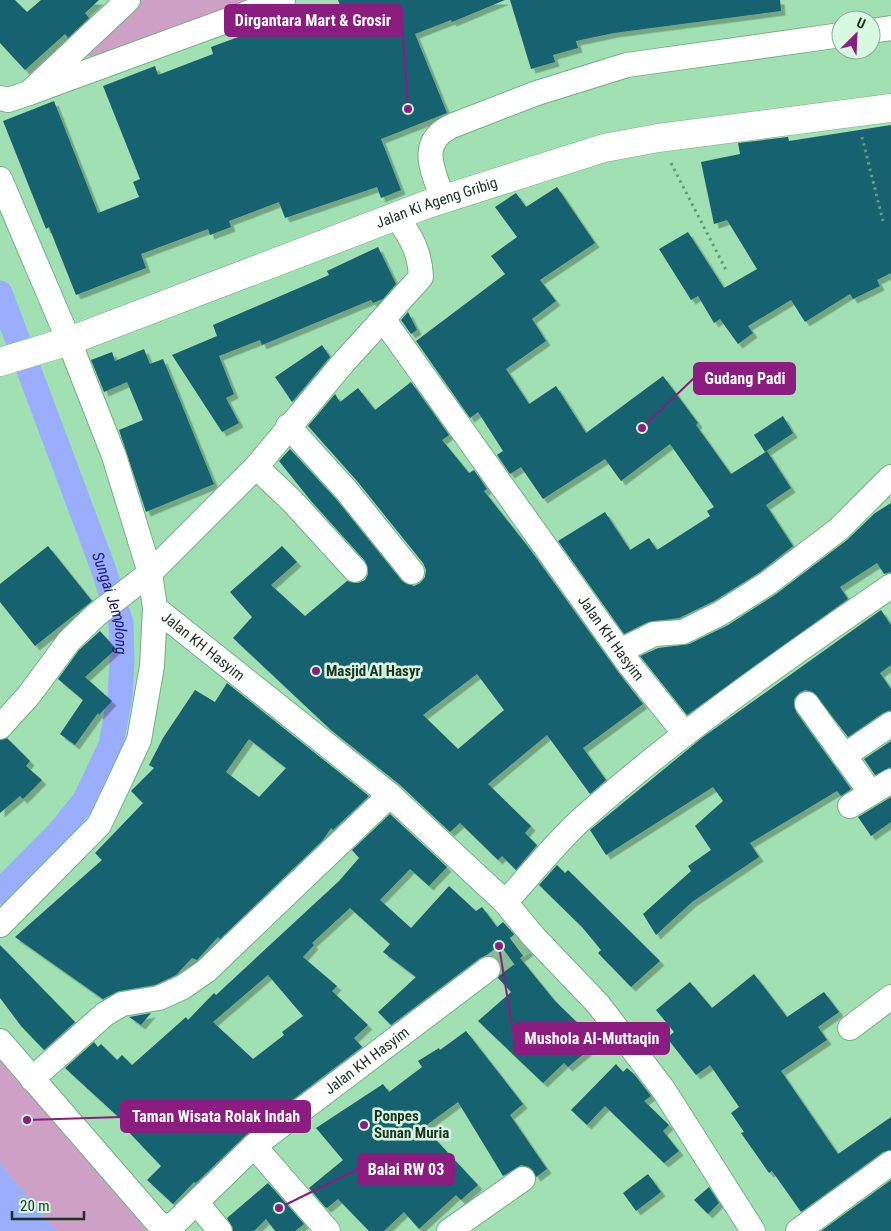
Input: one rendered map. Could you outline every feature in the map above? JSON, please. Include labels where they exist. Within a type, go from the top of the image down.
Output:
[{"type":"main road","name":"Jalan Ki Ageng Gribig","points":[[4,360],[65,341],[443,199],[604,148],[658,138],[891,108]]},
{"type":"street","points":[[29,93],[128,0]]},
{"type":"street","points":[[0,98],[8,100],[29,93],[283,0]]},
{"type":"street","points":[[443,199],[432,168],[430,153],[432,140],[441,130],[537,93],[627,65],[831,36]]},
{"type":"street","name":"Jalan KH Hasyim","points":[[0,179],[65,341],[114,456],[144,577],[155,608],[390,795],[506,902],[528,940],[598,1004],[663,1090],[748,1229]]},
{"type":"street","points":[[0,727],[29,695],[69,641],[96,615],[144,577],[256,467],[288,426],[421,277],[420,259],[416,245],[397,217]]},
{"type":"street","name":"Jalan KH Hasyim","points":[[383,319],[620,651],[685,734]]},
{"type":"street","points":[[288,426],[346,490],[412,572]]},
{"type":"street","points":[[256,467],[292,501],[355,570]]},
{"type":"street","points":[[620,651],[654,634],[683,632],[721,613],[768,583],[839,529],[891,477]]},
{"type":"street","points":[[506,902],[581,820],[685,734],[756,680],[891,586]]},
{"type":"street","points":[[0,925],[99,825],[140,740],[152,666],[155,608]]},
{"type":"street","points":[[807,704],[870,793]]},
{"type":"street","points":[[844,756],[891,724]]},
{"type":"street","points":[[850,806],[891,781]]},
{"type":"street","points":[[32,1079],[122,1004],[159,998],[183,987],[206,971],[390,795]]},
{"type":"street","name":"Jalan KH Hasyim","points":[[0,1041],[157,1222],[167,1228],[174,1224],[254,1146],[488,969]]},
{"type":"street","points":[[850,1028],[891,997]]},
{"type":"street","points":[[254,1146],[328,1231]]},
{"type":"street","points":[[798,1231],[891,1163]]},
{"type":"street","points":[[449,1231],[523,1179]]},
{"type":"street","points":[[197,1202],[220,1231]]},
{"type":"path","points":[[855,112],[883,221]]},
{"type":"path","points":[[658,138],[726,270]]},
{"type":"shaded area","points":[[137,0],[246,0],[97,56],[87,56],[85,51]]},
{"type":"shaded area","points":[[0,1054],[147,1231],[57,1231],[2,1166],[0,1163]]},
{"type":"water","points":[[0,1163],[2,1166],[57,1231],[0,1231]]},
{"type":"building","points":[[0,0],[15,0],[27,12],[41,0],[99,0],[85,13],[89,18],[68,38],[65,34],[25,70],[0,43]]},
{"type":"building","points":[[338,0],[505,0],[452,22],[451,20],[415,34],[447,113],[381,139],[401,190],[381,198],[377,187],[285,218],[279,202],[229,221],[231,227],[210,235],[208,229],[141,254],[146,268],[76,295],[49,227],[46,229],[3,121],[54,101],[98,213],[139,197],[133,182],[140,179],[103,86],[155,66],[158,75],[213,54],[211,47],[268,26],[270,31],[340,5]]},
{"type":"building","points":[[510,0],[780,0],[781,11],[614,33],[576,41],[578,48],[553,55],[555,62],[531,69]]},
{"type":"building","points":[[891,125],[891,273],[877,280],[880,286],[853,299],[850,294],[805,322],[791,300],[748,326],[753,333],[738,344],[720,319],[714,323],[698,296],[691,300],[659,249],[688,232],[724,288],[757,269],[727,220],[714,224],[701,162],[740,154],[738,143],[788,137],[789,141]]},
{"type":"building","points":[[557,187],[595,243],[540,280],[556,301],[532,319],[546,341],[506,369],[529,404],[556,386],[586,433],[663,376],[698,423],[696,425],[731,474],[767,451],[791,488],[766,505],[793,546],[760,572],[714,601],[679,618],[648,622],[624,634],[558,541],[605,512],[630,550],[649,538],[657,550],[710,516],[707,511],[714,507],[670,444],[621,481],[605,459],[543,499],[521,467],[510,474],[497,455],[503,451],[478,412],[470,418],[416,341],[505,274],[491,256],[517,237],[495,207],[516,193],[526,207]]},
{"type":"building","points":[[378,247],[396,284],[383,299],[373,303],[371,300],[262,345],[260,340],[219,356],[234,394],[226,398],[239,423],[222,432],[172,355],[217,336],[213,325],[329,275],[327,271]]},
{"type":"building","points":[[408,312],[417,330],[411,334],[401,320]]},
{"type":"building","points":[[322,345],[330,357],[292,402],[275,377]]},
{"type":"building","points":[[144,349],[150,364],[163,359],[214,484],[146,512],[119,430],[143,420],[127,382],[104,392],[91,360],[112,352],[115,361]]},
{"type":"building","points":[[411,382],[449,435],[442,440],[469,473],[474,470],[487,489],[484,491],[529,548],[643,704],[583,748],[606,780],[590,794],[547,735],[488,784],[531,826],[525,833],[537,845],[516,870],[502,856],[498,860],[460,823],[450,832],[399,784],[331,730],[233,638],[252,617],[230,592],[282,546],[297,562],[271,585],[305,616],[347,581],[358,583],[365,580],[368,574],[365,561],[311,501],[279,461],[290,449],[336,499],[402,581],[414,586],[425,577],[426,570],[423,563],[357,481],[308,426],[335,394],[340,402],[358,388],[375,410]],"holes":[[[477,674],[504,710],[458,749],[423,715]]]},
{"type":"building","points":[[783,416],[793,433],[765,452],[754,435]]},
{"type":"building","points":[[891,503],[891,572],[884,574],[877,563],[840,587],[848,599],[687,715],[640,656],[658,648],[689,644],[728,625],[776,594],[847,540],[875,513]]},
{"type":"building","points":[[48,546],[92,601],[35,646],[0,602],[0,584]]},
{"type":"building","points":[[881,610],[891,625],[891,665],[880,673],[891,689],[891,710],[883,713],[848,737],[813,692],[805,690],[794,699],[796,712],[851,789],[841,796],[837,791],[750,843],[759,857],[692,902],[656,935],[643,914],[691,871],[688,866],[711,850],[695,826],[723,801],[713,787],[606,855],[590,830],[703,737]]},
{"type":"building","points":[[100,631],[116,649],[85,677],[112,701],[99,715],[98,713],[75,745],[60,734],[83,700],[58,679],[79,650]]},
{"type":"building","points":[[227,683],[369,796],[333,830],[331,828],[323,840],[220,939],[218,937],[197,960],[192,958],[176,975],[155,985],[119,991],[103,999],[15,937],[102,860],[95,853],[143,803],[131,791],[154,768],[149,765],[163,738],[195,690],[215,702]],"holes":[[[249,739],[286,768],[259,797],[226,772]]]},
{"type":"building","points":[[7,738],[30,761],[26,766],[42,780],[23,799],[20,796],[0,813],[0,740]]},
{"type":"building","points":[[891,741],[891,767],[875,775],[864,759]]},
{"type":"building","points":[[891,797],[891,822],[871,836],[858,817]]},
{"type":"building","points":[[390,814],[447,867],[429,886],[410,869],[380,900],[411,928],[449,886],[476,911],[482,907],[497,927],[503,922],[529,951],[520,958],[555,1001],[584,1029],[580,1032],[592,1047],[568,1067],[564,1063],[543,1083],[478,1021],[511,992],[498,978],[502,968],[499,961],[487,955],[480,958],[391,1025],[378,1012],[416,977],[383,952],[390,944],[350,908],[312,943],[314,945],[303,957],[337,986],[332,991],[368,1025],[354,1038],[362,1047],[246,1135],[196,1183],[194,1182],[173,1204],[147,1180],[161,1166],[123,1126],[125,1123],[65,1068],[94,1042],[98,1047],[101,1044],[117,1060],[122,1055],[132,1065],[186,1017],[188,1020],[214,993],[216,995],[339,881],[359,858],[352,850]],"holes":[[[268,975],[303,1016],[282,1032],[284,1035],[253,1059],[213,1022]]]},
{"type":"building","points":[[557,865],[565,873],[568,870],[660,961],[631,987],[598,953],[601,950],[582,927],[539,885]]},
{"type":"building","points":[[0,945],[75,1022],[44,1050],[21,1026],[0,998]]},
{"type":"building","points":[[754,974],[787,1017],[824,992],[839,1012],[818,1027],[827,1040],[781,1071],[838,1154],[891,1117],[891,1150],[883,1152],[801,1212],[772,1171],[769,1173],[741,1133],[744,1132],[731,1113],[739,1107],[710,1065],[696,1075],[667,1038],[674,1032],[656,1010],[690,982],[712,1008]]},
{"type":"building","points":[[151,1013],[141,1025],[129,1017]]},
{"type":"building","points":[[466,1031],[523,1104],[510,1115],[547,1169],[536,1177],[529,1167],[521,1165],[503,1176],[458,1102],[424,1127],[478,1185],[461,1200],[456,1195],[419,1229],[404,1212],[384,1231],[369,1231],[338,1199],[327,1208],[325,1207],[309,1188],[343,1160],[316,1128],[383,1084],[389,1092],[422,1067],[418,1061],[439,1048],[440,1050]]},
{"type":"building","points":[[616,1064],[623,1072],[627,1068],[634,1074],[651,1096],[644,1101],[669,1125],[663,1131],[679,1151],[664,1163],[605,1106],[587,1125],[571,1110]]},
{"type":"building","points":[[648,1174],[661,1192],[636,1211],[623,1193]]},
{"type":"building","points":[[891,1180],[891,1231],[821,1231]]},
{"type":"building","points":[[268,1183],[304,1224],[295,1231],[275,1231],[266,1219],[254,1231],[233,1231],[227,1218]]},
{"type":"building","points":[[709,1187],[719,1203],[708,1214],[694,1200]]},
{"type":"waterway","name":"Sungai Jemplong","points":[[0,293],[102,565],[121,623],[122,662],[120,696],[111,745],[85,800],[60,831],[0,892]]},
{"type":"tunnel","points":[[488,969],[523,943]]},
{"type":"place","name":"Dirgantara Mart & Grosir","points":[[408,109]]},
{"type":"place","name":"Gudang Padi","points":[[642,428]]},
{"type":"place","name":"Masjid Al Hasyr","points":[[316,671]]},
{"type":"place","name":"Mushola Al-Muttaqin","points":[[499,946]]},
{"type":"place","name":"Taman Wisata Rolak Indah","points":[[27,1120]]},
{"type":"place","name":"Ponpes Sunan Muria","points":[[364,1125]]},
{"type":"place","name":"Balai RW 03","points":[[279,1208]]}]
